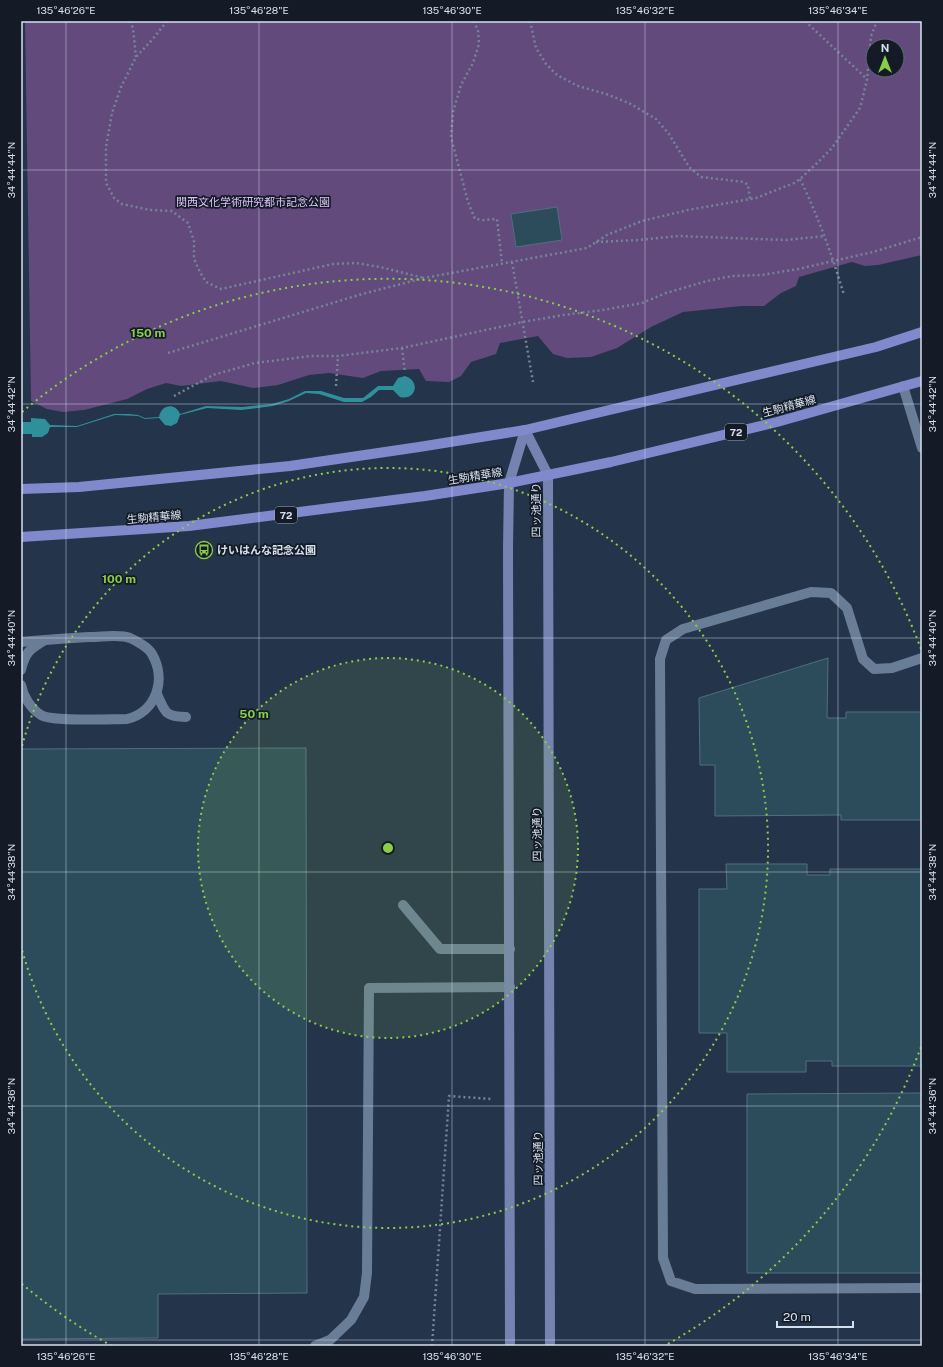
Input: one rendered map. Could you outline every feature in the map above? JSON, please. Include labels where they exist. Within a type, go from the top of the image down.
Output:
[{"type":"main road","points":[[21,489],[79,487],[290,466],[419,448],[525,430],[876,347],[922,332]]},
{"type":"main road","name":"生駒精華線","points":[[21,537],[134,531],[188,526],[402,499],[509,483],[611,462],[777,422],[922,381]]},
{"type":"main road","points":[[510,1346],[509,483],[525,430]]},
{"type":"main road","name":"四ッ池通り","points":[[525,430],[548,475],[550,1346]]},
{"type":"lane","points":[[903,386],[922,448]]},
{"type":"lane","points":[[922,658],[892,668],[874,669],[863,659],[847,608],[831,593],[811,592],[683,629],[666,640],[660,659],[660,667],[663,1258],[671,1280],[695,1289],[922,1288]]},
{"type":"lane","points":[[21,642],[109,636],[129,638],[152,653],[157,666],[159,679],[157,694],[148,708],[136,717],[132,718],[54,719],[42,715],[32,706],[26,699],[21,685]]},
{"type":"lane","points":[[21,670],[24,658],[29,651],[46,640]]},
{"type":"lane","points":[[157,694],[168,714],[175,717],[186,717]]},
{"type":"lane","points":[[403,905],[440,949],[510,949]]},
{"type":"lane","points":[[315,1346],[330,1340],[351,1320],[364,1297],[366,1273],[369,988],[510,987]]},
{"type":"path","points":[[130,21],[133,28],[136,57]]},
{"type":"path","points":[[167,21],[136,57],[121,87],[112,113],[106,147],[106,183],[114,198],[122,204],[150,210],[172,211],[188,223],[194,241],[194,259],[206,282],[220,289],[333,264],[356,263],[380,267],[424,278]]},
{"type":"path","points":[[474,21],[478,31],[479,44],[473,63],[461,85],[453,112],[451,137],[468,202],[475,219],[497,219],[502,263]]},
{"type":"path","points":[[530,21],[536,48],[546,64],[557,75],[578,86],[629,102],[656,119],[669,134],[689,167],[701,177],[744,182],[748,185],[750,199]]},
{"type":"path","points":[[805,21],[867,80]]},
{"type":"path","points":[[168,353],[362,294],[424,278],[587,248],[607,235],[642,221],[688,210],[750,199],[794,183],[832,148],[860,108],[867,80],[871,36],[877,21]]},
{"type":"path","points":[[916,21],[922,24]]},
{"type":"path","points":[[800,179],[825,236],[844,295]]},
{"type":"path","points":[[596,242],[613,242],[678,236],[786,240],[825,236]]},
{"type":"path","points":[[174,396],[213,375],[255,363],[311,356],[338,356],[402,348],[523,322],[642,303],[666,293],[706,281],[732,276],[762,275],[834,261],[873,252],[922,237]]},
{"type":"path","points":[[512,262],[533,382]]},
{"type":"path","points":[[402,348],[405,373]]},
{"type":"path","points":[[336,386],[338,356]]},
{"type":"path","points":[[432,1346],[449,1096],[510,1100]]},
{"type":"green space","name":"関西文化学術研究都市記念公園","points":[[25,21],[922,21],[922,255],[878,265],[865,266],[852,262],[799,277],[796,286],[781,293],[764,306],[741,306],[683,312],[651,327],[617,348],[591,357],[567,358],[553,354],[538,336],[500,343],[496,354],[471,362],[461,376],[449,382],[426,381],[419,369],[381,371],[363,378],[329,373],[309,375],[278,385],[253,388],[221,381],[181,386],[166,383],[147,389],[127,399],[84,410],[63,412],[47,409],[31,401]]},
{"type":"shaded area","points":[[405,376],[413,382],[415,386],[413,393],[410,396],[405,397],[400,397],[393,390],[379,390],[362,402],[344,402],[319,394],[306,393],[289,401],[273,406],[241,410],[207,408],[180,415],[177,423],[171,426],[165,425],[159,418],[145,419],[138,416],[115,415],[77,427],[50,427],[48,433],[42,437],[32,437],[32,434],[21,434],[21,422],[31,422],[31,418],[45,419],[50,425],[77,426],[114,414],[138,415],[145,418],[159,417],[162,410],[168,406],[178,410],[180,414],[206,406],[242,407],[272,404],[289,399],[305,391],[321,391],[344,398],[363,398],[378,386],[393,386],[398,378]]},
{"type":"building","points":[[557,207],[562,240],[516,247],[511,214]]},
{"type":"building","points":[[828,658],[827,718],[846,718],[846,712],[922,712],[922,820],[841,820],[841,815],[715,816],[715,765],[700,765],[699,698]]},
{"type":"building","points":[[306,748],[307,1293],[158,1294],[158,1338],[21,1339],[21,749]]},
{"type":"building","points":[[726,864],[807,864],[807,875],[830,875],[830,869],[922,869],[922,1066],[832,1066],[832,1061],[806,1061],[806,1072],[727,1072],[727,1033],[699,1033],[699,889],[727,889]]},
{"type":"building","points":[[922,1093],[922,1273],[747,1273],[747,1094]]},
{"type":"place","name":"けいはんな記念公園","points":[[204,550]]}]
